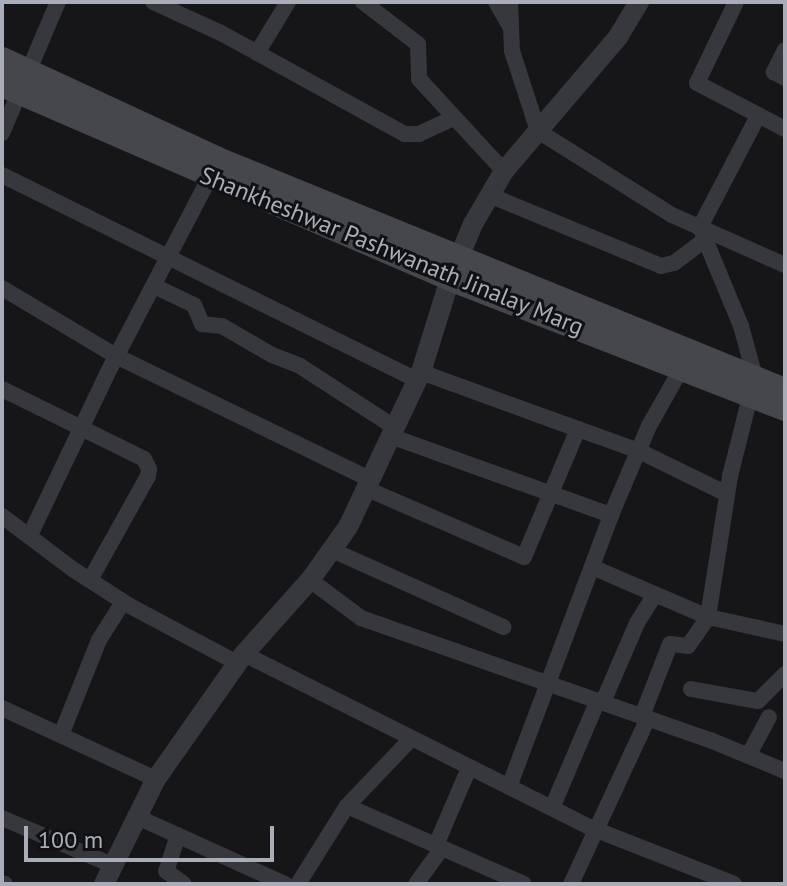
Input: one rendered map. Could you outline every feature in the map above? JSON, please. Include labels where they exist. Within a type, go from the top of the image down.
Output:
[{"type":"main road","points":[[2,59],[17,84],[454,269],[687,358],[753,386],[785,409]]},
{"type":"main road","points":[[753,386],[785,390]]},
{"type":"street","points":[[2,133],[17,84],[58,2]]},
{"type":"street","points":[[153,2],[257,53],[405,134],[419,134],[453,118]]},
{"type":"street","points":[[257,53],[288,2]]},
{"type":"street","points":[[363,2],[418,44],[419,79],[504,171]]},
{"type":"street","points":[[496,2],[511,28]]},
{"type":"street","points":[[510,2],[512,51],[538,131],[703,234],[785,265]]},
{"type":"street","points":[[2,818],[108,875],[156,779],[241,658],[310,580],[348,527],[419,376],[454,269],[489,195],[504,171],[618,37],[639,2]]},
{"type":"street","points":[[736,2],[697,83],[785,129]]},
{"type":"street","points":[[785,50],[774,72],[785,78]]},
{"type":"street","points":[[489,195],[661,266],[674,263],[703,234],[758,116]]},
{"type":"street","points":[[30,535],[116,356],[214,168]]},
{"type":"street","points":[[2,175],[419,376],[639,451],[727,494]]},
{"type":"street","points":[[571,884],[645,717],[670,644],[688,646],[708,617],[727,494],[753,386],[741,326],[703,234]]},
{"type":"street","points":[[154,286],[194,305],[202,324],[222,326],[272,355],[300,366],[394,432],[551,495],[611,515]]},
{"type":"street","points":[[2,288],[116,356],[369,485],[524,557],[578,429]]},
{"type":"street","points":[[509,787],[611,515],[639,451],[687,358]]},
{"type":"street","points":[[2,389],[144,459],[149,469],[148,476],[90,580]]},
{"type":"street","points":[[2,516],[123,602],[594,829],[734,884]]},
{"type":"street","points":[[332,550],[503,627]]},
{"type":"street","points":[[592,567],[708,617],[785,634]]},
{"type":"street","points":[[310,580],[361,618],[549,682],[785,771]]},
{"type":"street","points":[[552,808],[631,634],[655,594]]},
{"type":"street","points":[[61,735],[99,640],[123,602]]},
{"type":"street","points":[[691,689],[758,701],[785,674]]},
{"type":"street","points":[[2,708],[156,779]]},
{"type":"street","points":[[748,756],[769,717]]},
{"type":"street","points":[[135,816],[286,883],[347,806],[411,739]]},
{"type":"street","points":[[416,884],[439,846],[469,768]]},
{"type":"street","points":[[347,806],[524,884]]},
{"type":"street","points":[[178,835],[166,871],[184,884]]}]
